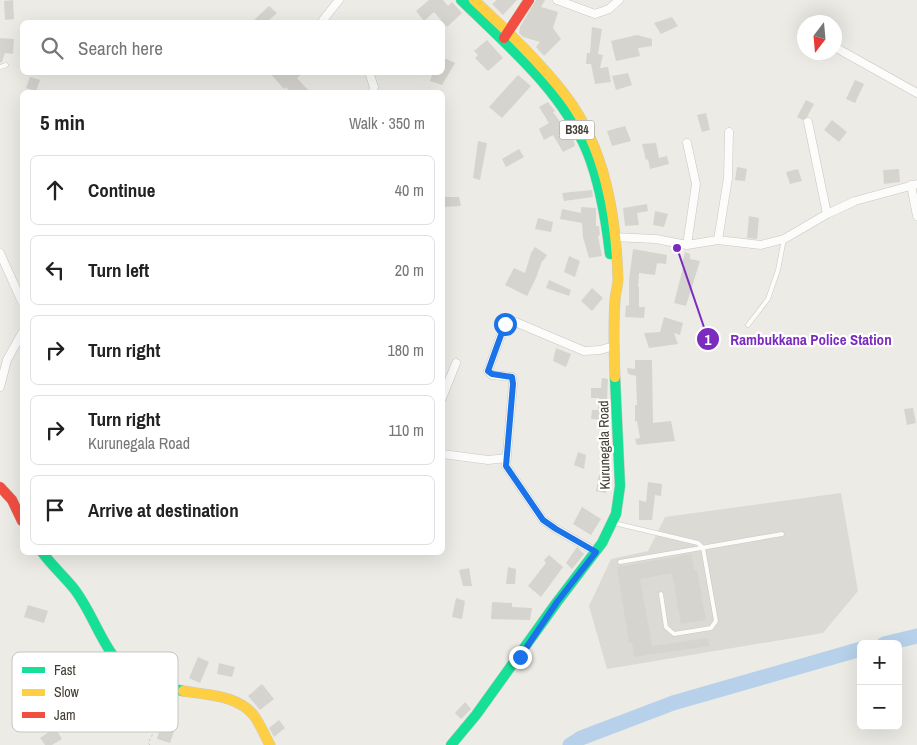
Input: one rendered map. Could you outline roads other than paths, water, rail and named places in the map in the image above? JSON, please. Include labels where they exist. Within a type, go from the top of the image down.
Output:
[{"type":"main road","name":"Kurunegala Road","points":[[451,745],[476,715],[557,602],[596,552],[613,523],[619,504],[620,486],[614,346],[615,300],[612,237],[604,172],[586,128],[558,86],[505,36],[461,0]]},
{"type":"main road","name":"Kurunegala Road","points":[[474,0],[505,36]]},
{"type":"main road","points":[[505,36],[529,0]]},
{"type":"main road","points":[[0,487],[12,500],[20,517]]},
{"type":"main road","points":[[44,555],[75,590],[111,652]]},
{"type":"main road","points":[[178,690],[233,700],[245,706],[255,717],[270,745]]},
{"type":"street","points":[[324,20],[338,0]]},
{"type":"street","points":[[557,0],[595,14],[609,8],[619,0]]},
{"type":"street","points":[[842,51],[917,93]]},
{"type":"street","points":[[370,75],[373,90]]},
{"type":"street","points":[[808,122],[827,214]]},
{"type":"street","points":[[718,240],[728,178],[729,132]]},
{"type":"street","points":[[687,142],[696,184],[687,245]]},
{"type":"street","points":[[612,237],[656,239],[687,245],[718,240],[761,245],[784,239],[827,214],[855,201],[914,185],[917,216]]},
{"type":"street","points":[[0,253],[20,298]]},
{"type":"street","points":[[596,552],[543,520],[506,466],[512,377],[492,374],[488,371],[505,324],[513,321],[584,351],[600,350],[614,346]]},
{"type":"street","points":[[0,387],[7,360],[20,337]]},
{"type":"street","points":[[445,390],[456,363]]},
{"type":"street","points":[[445,454],[488,460],[507,458]]},
{"type":"lane","points":[[0,67],[6,65]]},
{"type":"lane","points":[[748,324],[768,299],[778,270],[784,239]]},
{"type":"lane","points":[[613,523],[698,543],[703,548],[716,621],[711,628],[674,634],[666,627],[661,594]]},
{"type":"lane","points":[[620,562],[782,534]]},
{"type":"waterway","points":[[900,640],[917,636]]},
{"type":"waterway","points":[[570,745],[581,738],[673,703],[857,650]]},
{"type":"place","name":"Rambukkana Police Station","points":[[677,248]]}]
